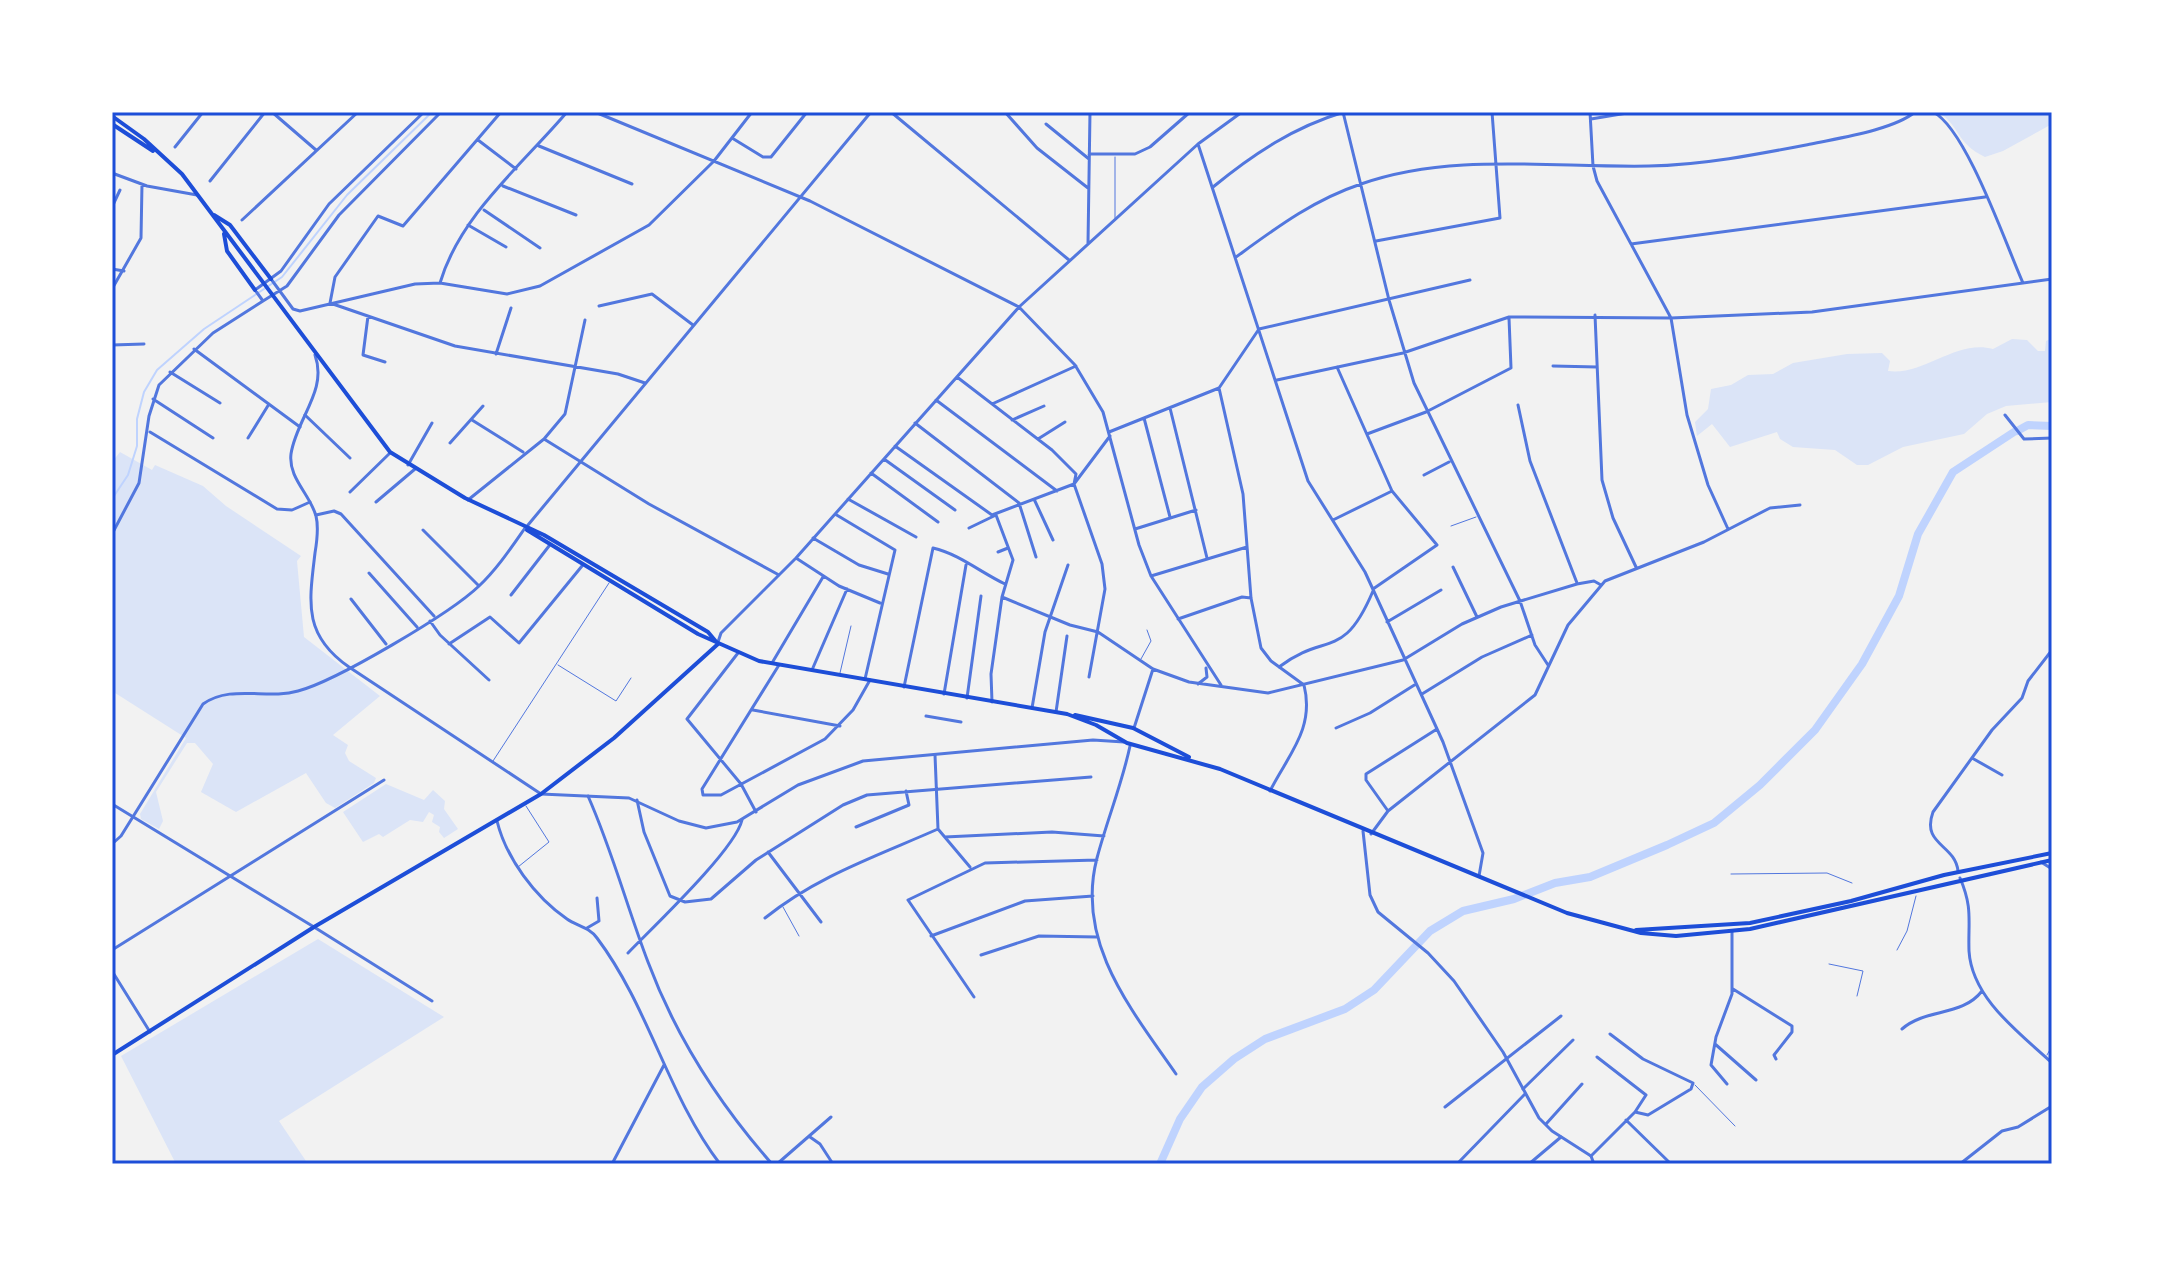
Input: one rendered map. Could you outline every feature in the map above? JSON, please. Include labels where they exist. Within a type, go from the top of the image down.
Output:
[{"type":"main road","points":[[112,116],[162,156],[198,195],[390,452],[468,500],[544,535],[695,624],[718,644]]},
{"type":"main road","points":[[112,124],[162,156]]},
{"type":"main road","points":[[212,214],[228,223],[272,281]]},
{"type":"main road","points":[[224,232],[227,251],[256,290]]},
{"type":"main road","points":[[525,528],[609,583],[738,653],[771,664],[1056,712],[1134,729],[1191,759],[1363,831],[1588,920],[1629,930],[1676,936],[1732,932],[1848,908],[1960,878],[2052,860]]},
{"type":"main road","points":[[112,1055],[314,927],[541,794],[614,738],[718,644]]},
{"type":"main road","points":[[1067,714],[1128,742],[1191,759]]},
{"type":"main road","points":[[1128,742],[1134,729]]},
{"type":"main road","points":[[1128,742],[1123,731],[1134,729]]},
{"type":"main road","points":[[1629,930],[1750,923],[1851,901],[1958,872],[2052,853]]},
{"type":"main road","points":[[1958,872],[1960,878]]},
{"type":"street","points":[[175,147],[203,112]]},
{"type":"street","points":[[210,181],[265,112]]},
{"type":"street","points":[[272,112],[316,150]]},
{"type":"street","points":[[242,220],[358,112]]},
{"type":"street","points":[[262,300],[256,290],[272,281],[287,265],[329,204],[424,112]]},
{"type":"street","points":[[112,534],[132,503],[143,465],[153,399],[170,372],[194,349],[280,290],[339,215],[441,112]]},
{"type":"street","points":[[330,303],[335,277],[378,216],[395,226],[403,226],[501,112]]},
{"type":"street","points":[[440,283],[451,251],[467,225],[567,112]]},
{"type":"street","points":[[595,112],[802,197],[1019,307],[1076,366],[1103,412],[1151,576],[1206,668],[1221,685]]},
{"type":"street","points":[[272,281],[298,311],[415,284],[440,283],[507,294],[540,286],[640,232],[714,161],[751,113],[744,112]]},
{"type":"street","points":[[732,138],[763,157],[771,157],[807,112]]},
{"type":"street","points":[[112,844],[193,716],[208,700],[225,694],[296,692],[387,645],[479,586],[871,112]]},
{"type":"street","points":[[891,112],[1069,260]]},
{"type":"street","points":[[1005,112],[1037,148],[1088,188]]},
{"type":"street","points":[[1088,243],[1090,112]]},
{"type":"street","points":[[1046,124],[1089,157],[1135,154],[1150,147],[1190,112]]},
{"type":"street","points":[[718,644],[721,633],[796,558],[1019,307],[1198,144],[1242,112]]},
{"type":"street","points":[[1213,188],[1266,147],[1318,120],[1344,112],[1403,353],[1426,412],[1520,601],[1532,635],[1548,665]]},
{"type":"street","points":[[1375,242],[1500,218],[1492,112]]},
{"type":"street","points":[[1590,112],[1593,166],[1671,318],[1687,415],[1708,485],[1728,529]]},
{"type":"street","points":[[1591,119],[1633,112]]},
{"type":"street","points":[[1236,257],[1295,214],[1362,183],[1434,167],[1653,166],[1760,154],[1850,136],[1915,112]]},
{"type":"street","points":[[1933,112],[1949,122],[1968,155],[2024,284]]},
{"type":"street","points":[[478,140],[517,169]]},
{"type":"street","points":[[1198,144],[1308,481],[1373,590],[1437,729],[1483,853],[1479,877]]},
{"type":"street","points":[[538,146],[632,184]]},
{"type":"street","points":[[112,173],[142,184],[198,195]]},
{"type":"street","points":[[112,289],[141,238],[142,184]]},
{"type":"street","points":[[503,186],[576,215]]},
{"type":"street","points":[[112,207],[120,190]]},
{"type":"street","points":[[1631,244],[1985,197]]},
{"type":"street","points":[[482,209],[540,248]]},
{"type":"street","points":[[467,225],[506,247]]},
{"type":"street","points":[[112,269],[124,271]]},
{"type":"street","points":[[1277,380],[1403,353],[1509,317],[1595,315],[1671,318],[1812,312],[1984,285],[2024,284],[2052,279]]},
{"type":"street","points":[[969,528],[1019,503],[1074,484],[1109,434],[1219,388],[1259,329],[1470,280]]},
{"type":"street","points":[[599,306],[649,293],[693,325]]},
{"type":"street","points":[[330,303],[444,343],[574,366],[645,383]]},
{"type":"street","points":[[496,354],[511,308]]},
{"type":"street","points":[[1595,315],[1604,491],[1636,567]]},
{"type":"street","points":[[368,316],[363,354],[385,362]]},
{"type":"street","points":[[1367,434],[1426,412],[1511,368],[1509,317]]},
{"type":"street","points":[[468,500],[544,439],[567,411],[585,320]]},
{"type":"street","points":[[112,345],[144,344]]},
{"type":"street","points":[[194,349],[300,427]]},
{"type":"street","points":[[314,351],[320,371],[300,427],[291,464],[316,515],[312,618],[321,642],[349,667],[541,794],[637,800],[694,826],[724,826],[742,820],[789,790],[845,765],[872,759],[1093,740],[1128,742],[1097,860],[1093,896],[1097,937],[1109,974],[1176,1074]]},
{"type":"street","points":[[991,404],[1076,366]]},
{"type":"street","points":[[1553,366],[1597,367]]},
{"type":"street","points":[[1279,667],[1342,640],[1352,631],[1373,590],[1437,545],[1392,491],[1337,367]]},
{"type":"street","points":[[170,372],[220,403]]},
{"type":"street","points":[[956,377],[1038,439],[1076,474],[1074,484],[1103,571],[1105,589],[1089,677]]},
{"type":"street","points":[[1219,388],[1236,453],[1251,598],[1261,648],[1279,667],[1304,685],[1307,712],[1304,730],[1270,791]]},
{"type":"street","points":[[153,399],[213,438]]},
{"type":"street","points":[[936,400],[1057,491]]},
{"type":"street","points":[[248,438],[269,403]]},
{"type":"street","points":[[1518,405],[1530,461],[1577,584]]},
{"type":"street","points":[[450,443],[483,406]]},
{"type":"street","points":[[1012,420],[1044,406]]},
{"type":"street","points":[[1170,408],[1207,558]]},
{"type":"street","points":[[305,415],[350,458]]},
{"type":"street","points":[[2005,415],[2024,439],[2052,438]]},
{"type":"street","points":[[1144,418],[1170,517]]},
{"type":"street","points":[[472,420],[524,453]]},
{"type":"street","points":[[1038,439],[1065,422]]},
{"type":"street","points":[[408,465],[432,423]]},
{"type":"street","points":[[915,423],[1019,503],[1036,557]]},
{"type":"street","points":[[149,431],[279,510],[292,510],[310,502]]},
{"type":"street","points":[[544,439],[649,504],[779,575]]},
{"type":"street","points":[[895,446],[994,515],[1013,560],[1002,597],[991,674],[992,702]]},
{"type":"street","points":[[350,492],[390,452]]},
{"type":"street","points":[[884,459],[955,510]]},
{"type":"street","points":[[1424,475],[1450,461]]},
{"type":"street","points":[[376,502],[415,469]]},
{"type":"street","points":[[871,473],[938,522]]},
{"type":"street","points":[[1333,520],[1392,491]]},
{"type":"street","points":[[848,499],[916,537]]},
{"type":"street","points":[[1034,499],[1053,540]]},
{"type":"street","points":[[1371,834],[1388,811],[1535,695],[1568,625],[1601,585],[1636,567],[1696,546],[1770,508],[1800,505]]},
{"type":"street","points":[[1135,529],[1196,510]]},
{"type":"street","points":[[316,515],[334,511],[341,514],[434,616]]},
{"type":"street","points":[[779,665],[701,792],[717,796],[825,739],[840,726],[867,680],[895,550],[835,514]]},
{"type":"street","points":[[423,530],[479,586]]},
{"type":"street","points":[[813,538],[859,565],[888,574]]},
{"type":"street","points":[[511,595],[549,546]]},
{"type":"street","points":[[1151,576],[1248,547]]},
{"type":"street","points":[[904,687],[933,548],[952,552],[966,565],[1005,584]]},
{"type":"street","points":[[998,552],[1008,548]]},
{"type":"street","points":[[796,558],[823,577],[882,603]]},
{"type":"street","points":[[944,694],[966,565]]},
{"type":"street","points":[[1032,709],[1050,616],[1068,565]]},
{"type":"street","points":[[449,644],[490,617],[519,643],[582,566]]},
{"type":"street","points":[[1453,567],[1477,617]]},
{"type":"street","points":[[369,573],[417,627]]},
{"type":"street","points":[[771,664],[823,577]]},
{"type":"street","points":[[1002,597],[1098,632],[1153,669],[1197,684],[1268,693],[1403,660],[1477,617],[1577,584],[1594,581],[1601,585]]},
{"type":"street","points":[[812,671],[847,589]]},
{"type":"street","points":[[1387,622],[1441,590]]},
{"type":"street","points":[[967,698],[981,596]]},
{"type":"street","points":[[1177,619],[1242,597],[1251,598]]},
{"type":"street","points":[[351,599],[387,645]]},
{"type":"street","points":[[429,619],[449,644],[489,680]]},
{"type":"street","points":[[1421,695],[1482,657],[1532,635]]},
{"type":"street","points":[[1056,712],[1067,636]]},
{"type":"street","points":[[1958,872],[1956,861],[1930,829],[1937,806],[1999,722],[2022,698],[2028,681],[2052,650]]},
{"type":"street","points":[[738,653],[687,719],[741,784],[756,812]]},
{"type":"street","points":[[1197,684],[1207,677],[1206,668]]},
{"type":"street","points":[[1134,729],[1153,669]]},
{"type":"street","points":[[1336,728],[1382,707],[1416,684]]},
{"type":"street","points":[[753,709],[840,726]]},
{"type":"street","points":[[926,716],[961,722]]},
{"type":"street","points":[[1388,811],[1366,780],[1366,774],[1437,729]]},
{"type":"street","points":[[935,754],[938,829],[970,867]]},
{"type":"street","points":[[1972,758],[2002,775]]},
{"type":"street","points":[[637,800],[644,832],[668,891],[672,899],[678,901],[711,899],[768,852],[843,805],[867,795],[1091,777]]},
{"type":"street","points":[[112,950],[384,780]]},
{"type":"street","points":[[856,827],[909,805],[906,791]]},
{"type":"street","points":[[588,796],[641,940],[676,1021],[731,1118],[774,1164],[831,1117]]},
{"type":"street","points":[[112,804],[432,1001]]},
{"type":"street","points":[[628,953],[722,851],[742,820]]},
{"type":"street","points":[[497,821],[503,847],[518,867],[556,911],[596,936],[625,986],[699,1134],[720,1164]]},
{"type":"street","points":[[765,918],[798,892],[829,874],[938,829]]},
{"type":"street","points":[[1363,831],[1373,904],[1388,922],[1428,953],[1454,981],[1506,1057],[1525,1094],[1546,1124],[1591,1156],[1594,1164]]},
{"type":"street","points":[[945,837],[1052,832],[1104,836]]},
{"type":"street","points":[[768,852],[821,922]]},
{"type":"street","points":[[974,997],[908,900],[970,867],[1016,861],[1097,860]]},
{"type":"street","points":[[2041,862],[2052,869]]},
{"type":"street","points":[[1960,878],[1970,903],[1969,952],[1982,991],[2032,1048],[2052,1063]]},
{"type":"street","points":[[931,937],[1025,901],[1093,896]]},
{"type":"street","points":[[587,928],[599,921],[597,898]]},
{"type":"street","points":[[1727,1084],[1711,1068],[1715,1044],[1733,989],[1732,932]]},
{"type":"street","points":[[981,955],[1039,936],[1097,937]]},
{"type":"street","points":[[112,971],[150,1032]]},
{"type":"street","points":[[1733,989],[1792,1026],[1792,1032],[1774,1055],[1776,1059]]},
{"type":"street","points":[[1902,1029],[1915,1019],[1968,1004],[1982,991]]},
{"type":"street","points":[[1445,1107],[1561,1016]]},
{"type":"street","points":[[1610,1034],[1643,1059],[1693,1083],[1691,1089],[1648,1115],[1635,1112]]},
{"type":"street","points":[[1523,1089],[1573,1040]]},
{"type":"street","points":[[1715,1044],[1756,1080]]},
{"type":"street","points":[[1591,1156],[1635,1112],[1646,1095],[1597,1057]]},
{"type":"street","points":[[612,1164],[665,1063]]},
{"type":"street","points":[[1546,1124],[1582,1084]]},
{"type":"street","points":[[1457,1164],[1525,1094]]},
{"type":"street","points":[[1960,1164],[2002,1131],[2018,1127],[2052,1106]]},
{"type":"street","points":[[1626,1120],[1671,1164]]},
{"type":"street","points":[[810,1137],[820,1144],[833,1164]]},
{"type":"street","points":[[1529,1164],[1561,1137]]},
{"type":"lane","points":[[1115,154],[1115,218]]},
{"type":"lane","points":[[1451,526],[1478,516]]},
{"type":"lane","points":[[492,763],[609,583]]},
{"type":"lane","points":[[839,676],[851,626]]},
{"type":"lane","points":[[1139,662],[1151,641],[1147,630]]},
{"type":"lane","points":[[557,664],[616,701],[631,678]]},
{"type":"lane","points":[[518,867],[549,841],[524,804]]},
{"type":"lane","points":[[1731,874],[1827,873],[1852,883]]},
{"type":"lane","points":[[1897,950],[1917,903],[1915,889]]},
{"type":"lane","points":[[782,904],[799,936]]},
{"type":"lane","points":[[1829,964],[1863,971],[1857,996]]},
{"type":"lane","points":[[2046,1057],[2052,1046]]},
{"type":"lane","points":[[1693,1083],[1735,1126]]},
{"type":"shaded area","points":[[1939,112],[2052,112],[2052,124],[2003,151],[1985,157],[1969,146]]},
{"type":"shaded area","points":[[2052,338],[2052,402],[2006,406],[1987,414],[1964,434],[1903,447],[1868,465],[1857,465],[1835,450],[1793,447],[1780,439],[1777,432],[1730,447],[1712,424],[1697,436],[1695,422],[1708,409],[1711,389],[1731,385],[1748,375],[1773,374],[1793,363],[1847,354],[1882,353],[1890,361],[1888,371],[1901,371],[1966,349],[1993,349],[2012,339],[2027,340],[2038,351],[2045,351],[2046,341]]},
{"type":"shaded area","points":[[120,452],[152,470],[155,465],[203,486],[226,506],[301,556],[297,561],[304,637],[380,696],[333,735],[348,745],[345,753],[349,761],[376,778],[374,783],[335,808],[326,803],[306,773],[236,812],[201,792],[213,764],[195,743],[187,743],[156,792],[163,821],[159,829],[141,819],[140,814],[186,738],[112,691],[112,462]]},
{"type":"shaded area","points":[[386,784],[424,800],[433,790],[445,801],[444,809],[458,829],[444,838],[439,832],[440,827],[432,822],[434,815],[429,812],[423,822],[410,820],[383,837],[379,834],[363,842],[343,812]]},
{"type":"shaded area","points":[[318,939],[444,1017],[279,1121],[308,1164],[176,1164],[121,1056]]},
{"type":"waterway","points":[[112,499],[128,475],[137,446],[137,419],[144,392],[157,370],[204,329],[282,277],[347,195],[432,112]]},
{"type":"waterway","points":[[2017,431],[2028,425],[2052,426]]},
{"type":"waterway","points":[[1160,1164],[1180,1119],[1202,1087],[1234,1059],[1265,1039],[1345,1009],[1374,990],[1430,931],[1463,911],[1514,899],[1555,883],[1590,877],[1667,845],[1714,823],[1760,785],[1815,730],[1862,664],[1899,596],[1918,534],[1953,472],[2014,432]]}]
